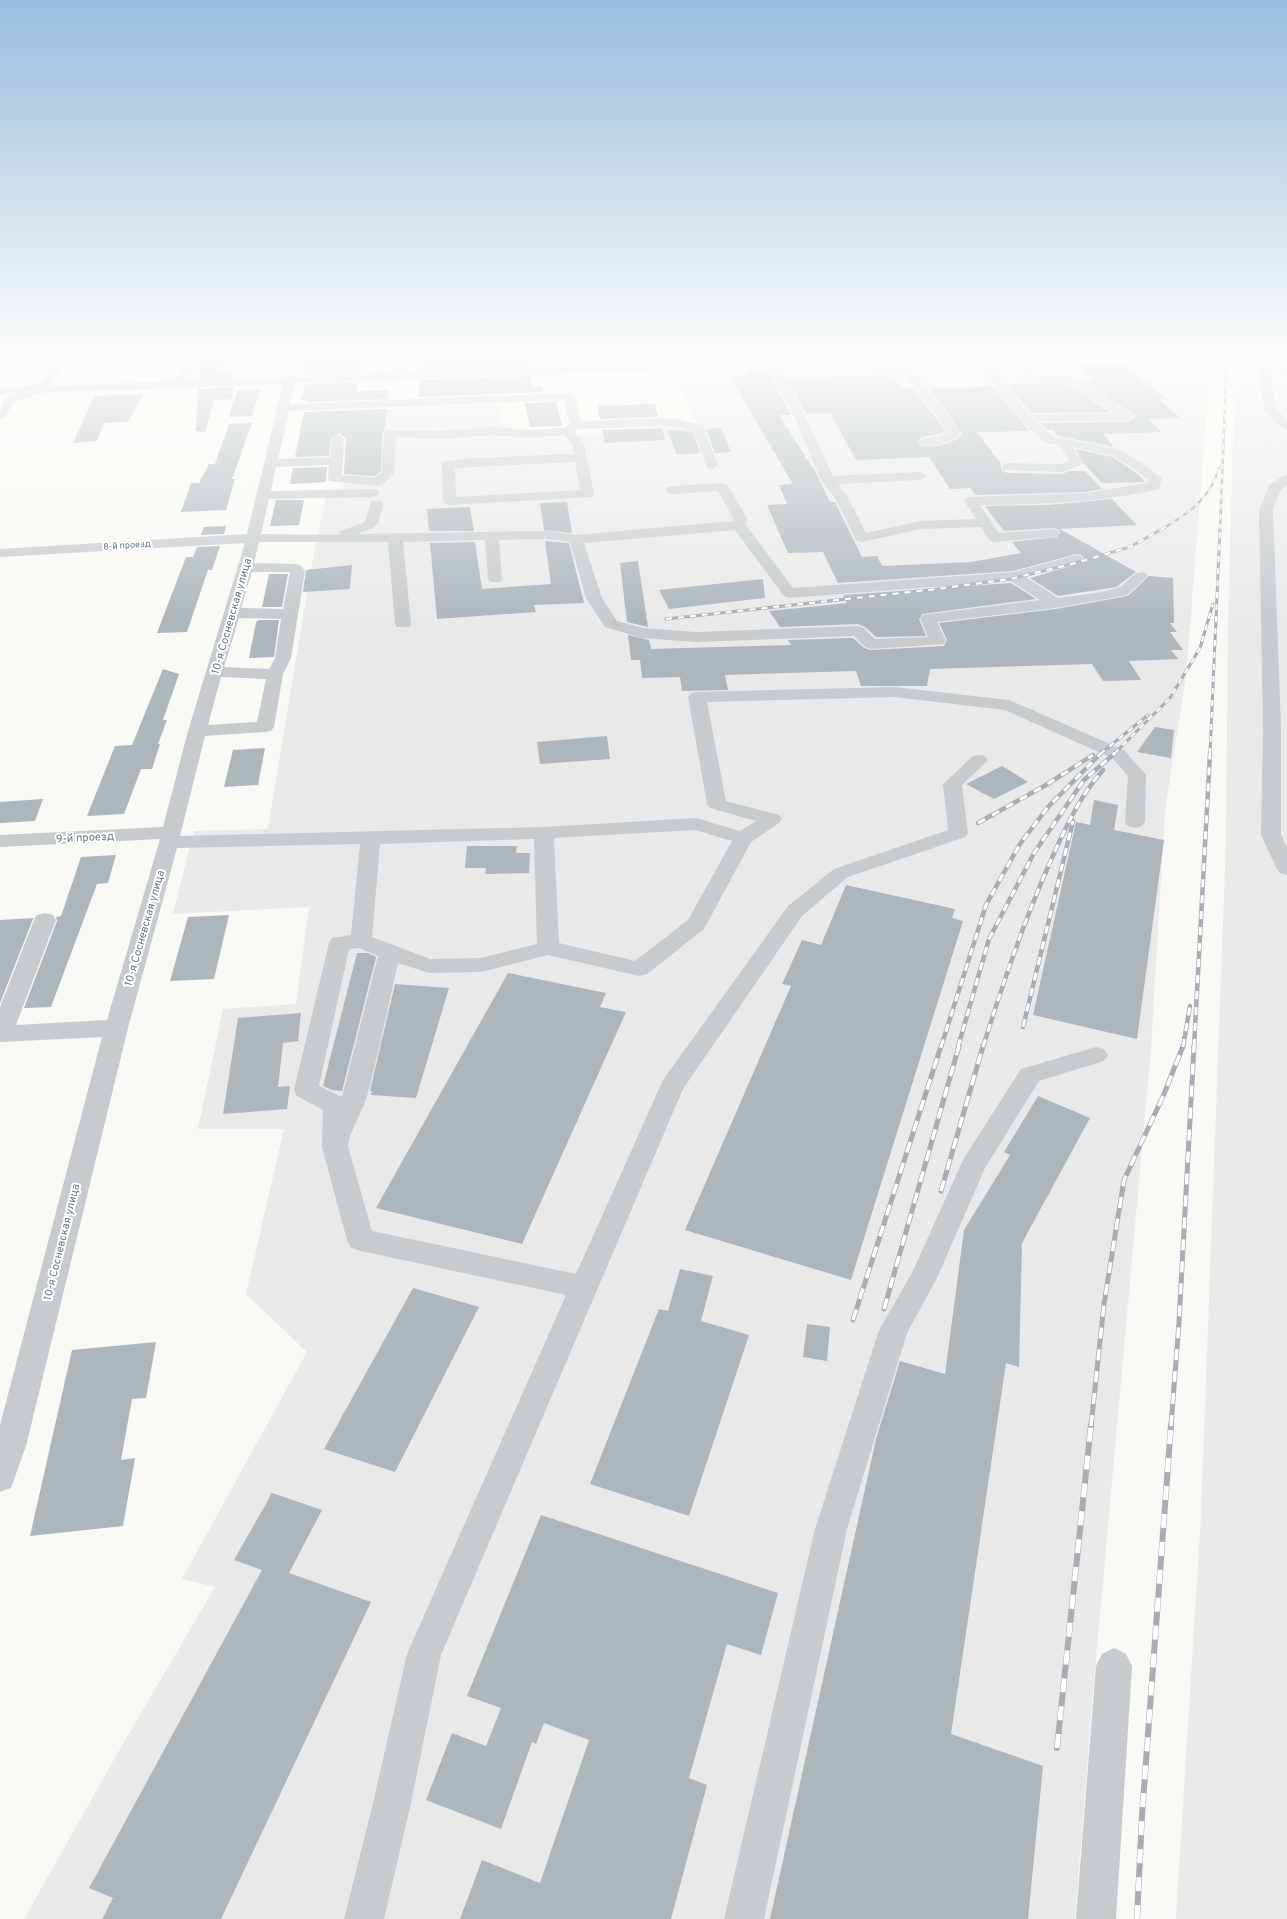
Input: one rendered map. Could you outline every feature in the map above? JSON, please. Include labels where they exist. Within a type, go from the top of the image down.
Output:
[{"type":"street","name":"10-я Сосневская улица","points":[[0,1476],[5,1446],[116,1028],[170,837],[197,731],[254,538],[274,445]]},
{"type":"street","points":[[337,445],[335,478],[377,482],[388,473],[389,445]]},
{"type":"street","points":[[578,445],[586,494],[450,501],[448,465],[469,462],[580,458]]},
{"type":"street","points":[[705,445],[712,465]]},
{"type":"street","points":[[813,445],[828,480],[841,497],[862,538],[921,525],[985,523]]},
{"type":"street","points":[[1008,467],[1063,468],[1076,462],[1067,445]]},
{"type":"street","points":[[1052,533],[995,538],[972,501],[1068,499],[1125,493],[1154,486],[1155,478],[1118,453],[1078,445]]},
{"type":"street","points":[[270,462],[336,461]]},
{"type":"street","points":[[828,480],[920,476]]},
{"type":"street","points":[[1287,478],[1274,489],[1266,510],[1279,757],[1272,835],[1287,868]]},
{"type":"street","points":[[673,490],[722,487],[740,518],[739,525],[789,593],[1014,576],[1076,559]]},
{"type":"street","points":[[263,495],[375,499],[371,524],[335,538]]},
{"type":"street","name":"8-й проезд","points":[[0,553],[254,538],[547,535],[576,540],[739,525]]},
{"type":"street","points":[[492,536],[495,579]]},
{"type":"street","points":[[395,537],[404,624]]},
{"type":"street","points":[[576,540],[594,598],[611,624],[642,633],[696,637],[858,631],[871,644],[938,641],[928,618],[1055,604],[1123,591],[1142,576]]},
{"type":"street","points":[[197,731],[265,727],[275,674],[283,658],[298,571],[295,568],[246,567]]},
{"type":"street","points":[[1014,576],[1055,604]]},
{"type":"street","points":[[232,614],[290,614]]},
{"type":"street","points":[[215,672],[275,674]]},
{"type":"street","points":[[584,1287],[361,1240],[335,1147],[335,1105],[306,1090],[340,943],[361,941],[390,953],[429,966],[481,965],[548,948],[639,969],[696,924],[743,838],[772,819],[717,804],[697,697],[894,692],[1009,705],[1118,754],[1137,775],[1135,822]]},
{"type":"street","points":[[364,1919],[392,1803],[424,1654],[672,1086],[795,911],[840,874],[958,833],[952,784],[979,760]]},
{"type":"street","name":"9-й проезд","points":[[0,841],[170,837],[371,838],[544,833],[696,824],[743,838]]},
{"type":"street","points":[[544,833],[548,948]]},
{"type":"street","points":[[361,941],[371,838]]},
{"type":"street","points":[[45,920],[0,1034],[116,1028]]},
{"type":"street","points":[[335,1147],[354,1097],[390,953]]},
{"type":"street","points":[[744,1919],[831,1529],[893,1330],[923,1278],[973,1165],[1030,1075],[1096,1055]]},
{"type":"street","points":[[1096,1919],[1114,1666]]},
{"type":"shaded area","points":[[345,445],[1204,445],[1186,676],[1165,810],[1151,1048],[1092,1703],[1075,1919],[24,1919],[120,1749],[215,1587],[182,1579],[307,1352],[246,1294],[284,1129],[198,1129],[223,1009],[296,1004],[309,907],[173,914],[194,831],[268,829],[311,568],[327,491],[343,490]]},
{"type":"shaded area","points":[[1233,445],[1287,445],[1287,1919],[1176,1919],[1201,1516],[1226,843],[1228,627]]},
{"type":"building","points":[[222,445],[244,445],[232,479],[235,479],[226,510],[181,512],[191,483],[199,483],[209,464],[215,464]]},
{"type":"building","points":[[297,445],[330,445],[329,456],[295,457]]},
{"type":"building","points":[[346,445],[382,445],[381,471],[374,476],[344,474]]},
{"type":"building","points":[[673,445],[697,445],[700,453],[677,455]]},
{"type":"building","points":[[712,445],[728,445],[731,452],[715,453]]},
{"type":"building","points":[[770,445],[798,445],[816,473],[830,502],[835,502],[862,557],[877,556],[882,566],[971,562],[1021,553],[1012,542],[1057,537],[1060,532],[1057,529],[1052,528],[1004,531],[985,506],[1048,505],[1112,499],[1137,525],[1060,529],[1136,572],[1116,587],[1058,596],[1030,578],[1081,563],[1084,558],[1081,555],[1076,554],[1013,571],[838,583],[823,552],[788,553],[767,505],[787,504],[779,485],[793,484]]},
{"type":"building","points":[[847,445],[937,446],[943,445],[986,445],[1001,464],[1002,471],[1008,473],[1063,474],[1069,471],[1085,471],[1102,489],[1086,492],[976,495],[970,488],[950,489],[929,457],[856,460]]},
{"type":"building","points":[[1102,445],[1112,445],[1114,447]]},
{"type":"building","points":[[1076,449],[1113,457],[1138,474],[1145,482],[1102,483],[1083,463]]},
{"type":"building","points":[[327,467],[326,482],[290,484],[293,468]]},
{"type":"building","points":[[276,500],[304,500],[299,525],[270,526]]},
{"type":"building","points":[[567,502],[572,533],[544,530],[540,503]]},
{"type":"building","points":[[470,507],[474,531],[429,531],[427,509]]},
{"type":"building","points":[[226,526],[224,534],[201,535],[204,527]]},
{"type":"building","points":[[545,541],[569,543],[584,603],[534,605],[536,612],[437,619],[430,543],[475,542],[482,589],[551,584]]},
{"type":"building","points":[[220,546],[212,570],[208,570],[187,632],[157,633],[186,557],[193,557],[197,547]]},
{"type":"building","points":[[638,561],[648,627],[627,622],[620,563]]},
{"type":"building","points":[[352,565],[350,589],[303,592],[306,570]]},
{"type":"building","points":[[269,574],[288,574],[282,607],[262,607]]},
{"type":"building","points":[[1149,576],[1173,578],[1174,623],[1170,623],[1177,632],[1170,632],[1183,650],[1171,650],[1178,659],[1129,661],[1141,680],[1103,681],[1092,664],[930,669],[927,686],[861,686],[856,671],[725,675],[728,690],[682,691],[680,677],[642,678],[640,660],[631,660],[628,635],[649,640],[651,649],[791,645],[788,640],[853,638],[864,648],[871,650],[944,646],[947,640],[939,623],[1055,609],[1123,597],[1129,595]]},
{"type":"building","points":[[763,579],[765,598],[669,609],[659,590]]},
{"type":"building","points":[[1011,583],[1036,599],[922,614],[919,619],[926,636],[876,637],[865,627],[858,624],[780,627],[769,611],[847,603],[843,595]]},
{"type":"building","points":[[259,620],[279,620],[274,657],[249,658],[256,622]]},
{"type":"building","points":[[163,669],[179,674],[163,720],[167,720],[158,744],[160,744],[152,769],[141,769],[124,814],[87,816],[115,746],[132,745]]},
{"type":"building","points":[[1155,727],[1174,730],[1171,758],[1137,752]]},
{"type":"building","points":[[607,736],[610,759],[540,764],[537,742]]},
{"type":"building","points":[[265,748],[258,785],[224,787],[233,750]]},
{"type":"building","points":[[1002,766],[1028,782],[994,799],[966,784]]},
{"type":"building","points":[[43,799],[35,821],[0,823],[0,802]]},
{"type":"building","points":[[1094,800],[1118,805],[1114,830],[1164,840],[1137,1039],[1033,1015],[1076,822],[1090,825]]},
{"type":"building","points":[[467,846],[517,846],[516,853],[530,853],[529,873],[485,874],[486,868],[465,868]]},
{"type":"building","points":[[116,855],[108,883],[97,884],[51,1007],[24,1008],[57,921],[56,917],[61,916],[81,857]]},
{"type":"building","points":[[846,885],[955,909],[952,918],[963,921],[851,1280],[685,1230],[791,986],[782,984],[802,940],[821,945]]},
{"type":"building","points":[[229,915],[214,979],[170,981],[188,917]]},
{"type":"building","points":[[34,918],[33,919],[0,1003],[0,920]]},
{"type":"building","points":[[357,953],[368,953],[376,957],[342,1091],[332,1090],[323,1086]]},
{"type":"building","points":[[508,973],[606,993],[600,1007],[626,1012],[522,1244],[376,1208]]},
{"type":"building","points":[[395,984],[449,988],[416,1098],[371,1095],[372,1091],[370,1091]]},
{"type":"building","points":[[301,1013],[298,1041],[283,1043],[278,1087],[290,1086],[287,1109],[223,1114],[238,1018]]},
{"type":"building","points":[[1038,1096],[1090,1118],[1022,1243],[1019,1367],[1006,1363],[951,1734],[1043,1766],[1028,1919],[770,1919],[876,1439],[900,1361],[945,1374],[964,1230],[1010,1155],[1004,1152]]},
{"type":"building","points":[[680,1269],[713,1276],[701,1321],[749,1335],[689,1516],[590,1484],[659,1309],[668,1311]]},
{"type":"building","points":[[413,1288],[479,1307],[395,1472],[324,1449]]},
{"type":"building","points":[[807,1324],[830,1327],[827,1361],[803,1357]]},
{"type":"building","points":[[156,1342],[146,1398],[132,1399],[121,1460],[135,1458],[123,1526],[30,1536],[72,1350]]},
{"type":"building","points":[[272,1493],[322,1510],[289,1573],[371,1602],[221,1919],[102,1919],[113,1898],[89,1888],[262,1570],[234,1560]]},
{"type":"building","points":[[541,1515],[778,1593],[761,1655],[727,1644],[689,1778],[707,1785],[671,1919],[460,1919],[482,1860],[540,1883],[589,1740],[544,1723],[536,1744],[532,1742],[501,1829],[426,1800],[452,1733],[486,1746],[501,1708],[467,1696]]},
{"type":"railway","points":[[1220,529],[1223,445]]},
{"type":"railway","points":[[1162,529],[1189,511],[1204,497],[1215,479],[1219,468]]},
{"type":"railway","points":[[666,619],[937,589],[1010,579],[1072,564],[1130,547],[1164,528]]},
{"type":"railway","points":[[1210,754],[1220,528]]},
{"type":"railway","points":[[1115,753],[1170,698],[1200,648],[1213,604]]},
{"type":"railway","points":[[1100,754],[1148,715]]},
{"type":"railway","points":[[958,1047],[989,939],[1034,853],[1084,780],[1115,753]]},
{"type":"railway","points":[[1194,1047],[1210,753]]},
{"type":"railway","points":[[941,1047],[986,905],[1020,844],[1048,807],[1100,754]]},
{"type":"railway","points":[[978,823],[1046,785],[1093,755]]},
{"type":"railway","points":[[983,1047],[1013,956],[1048,867],[1065,829],[1079,804],[1086,792],[1103,770]]},
{"type":"railway","points":[[1023,1027],[1073,821]]},
{"type":"railway","points":[[1183,1047],[1190,1006]]},
{"type":"railway","points":[[853,1320],[941,1046]]},
{"type":"railway","points":[[884,1309],[959,1046]]},
{"type":"railway","points":[[941,1191],[983,1046]]},
{"type":"railway","points":[[1091,1426],[1104,1304],[1124,1180],[1164,1094],[1183,1046]]},
{"type":"railway","points":[[1171,1426],[1179,1322],[1194,1046]]},
{"type":"railway","points":[[1057,1748],[1091,1425]]},
{"type":"railway","points":[[1137,1919],[1142,1815],[1171,1425]]}]
